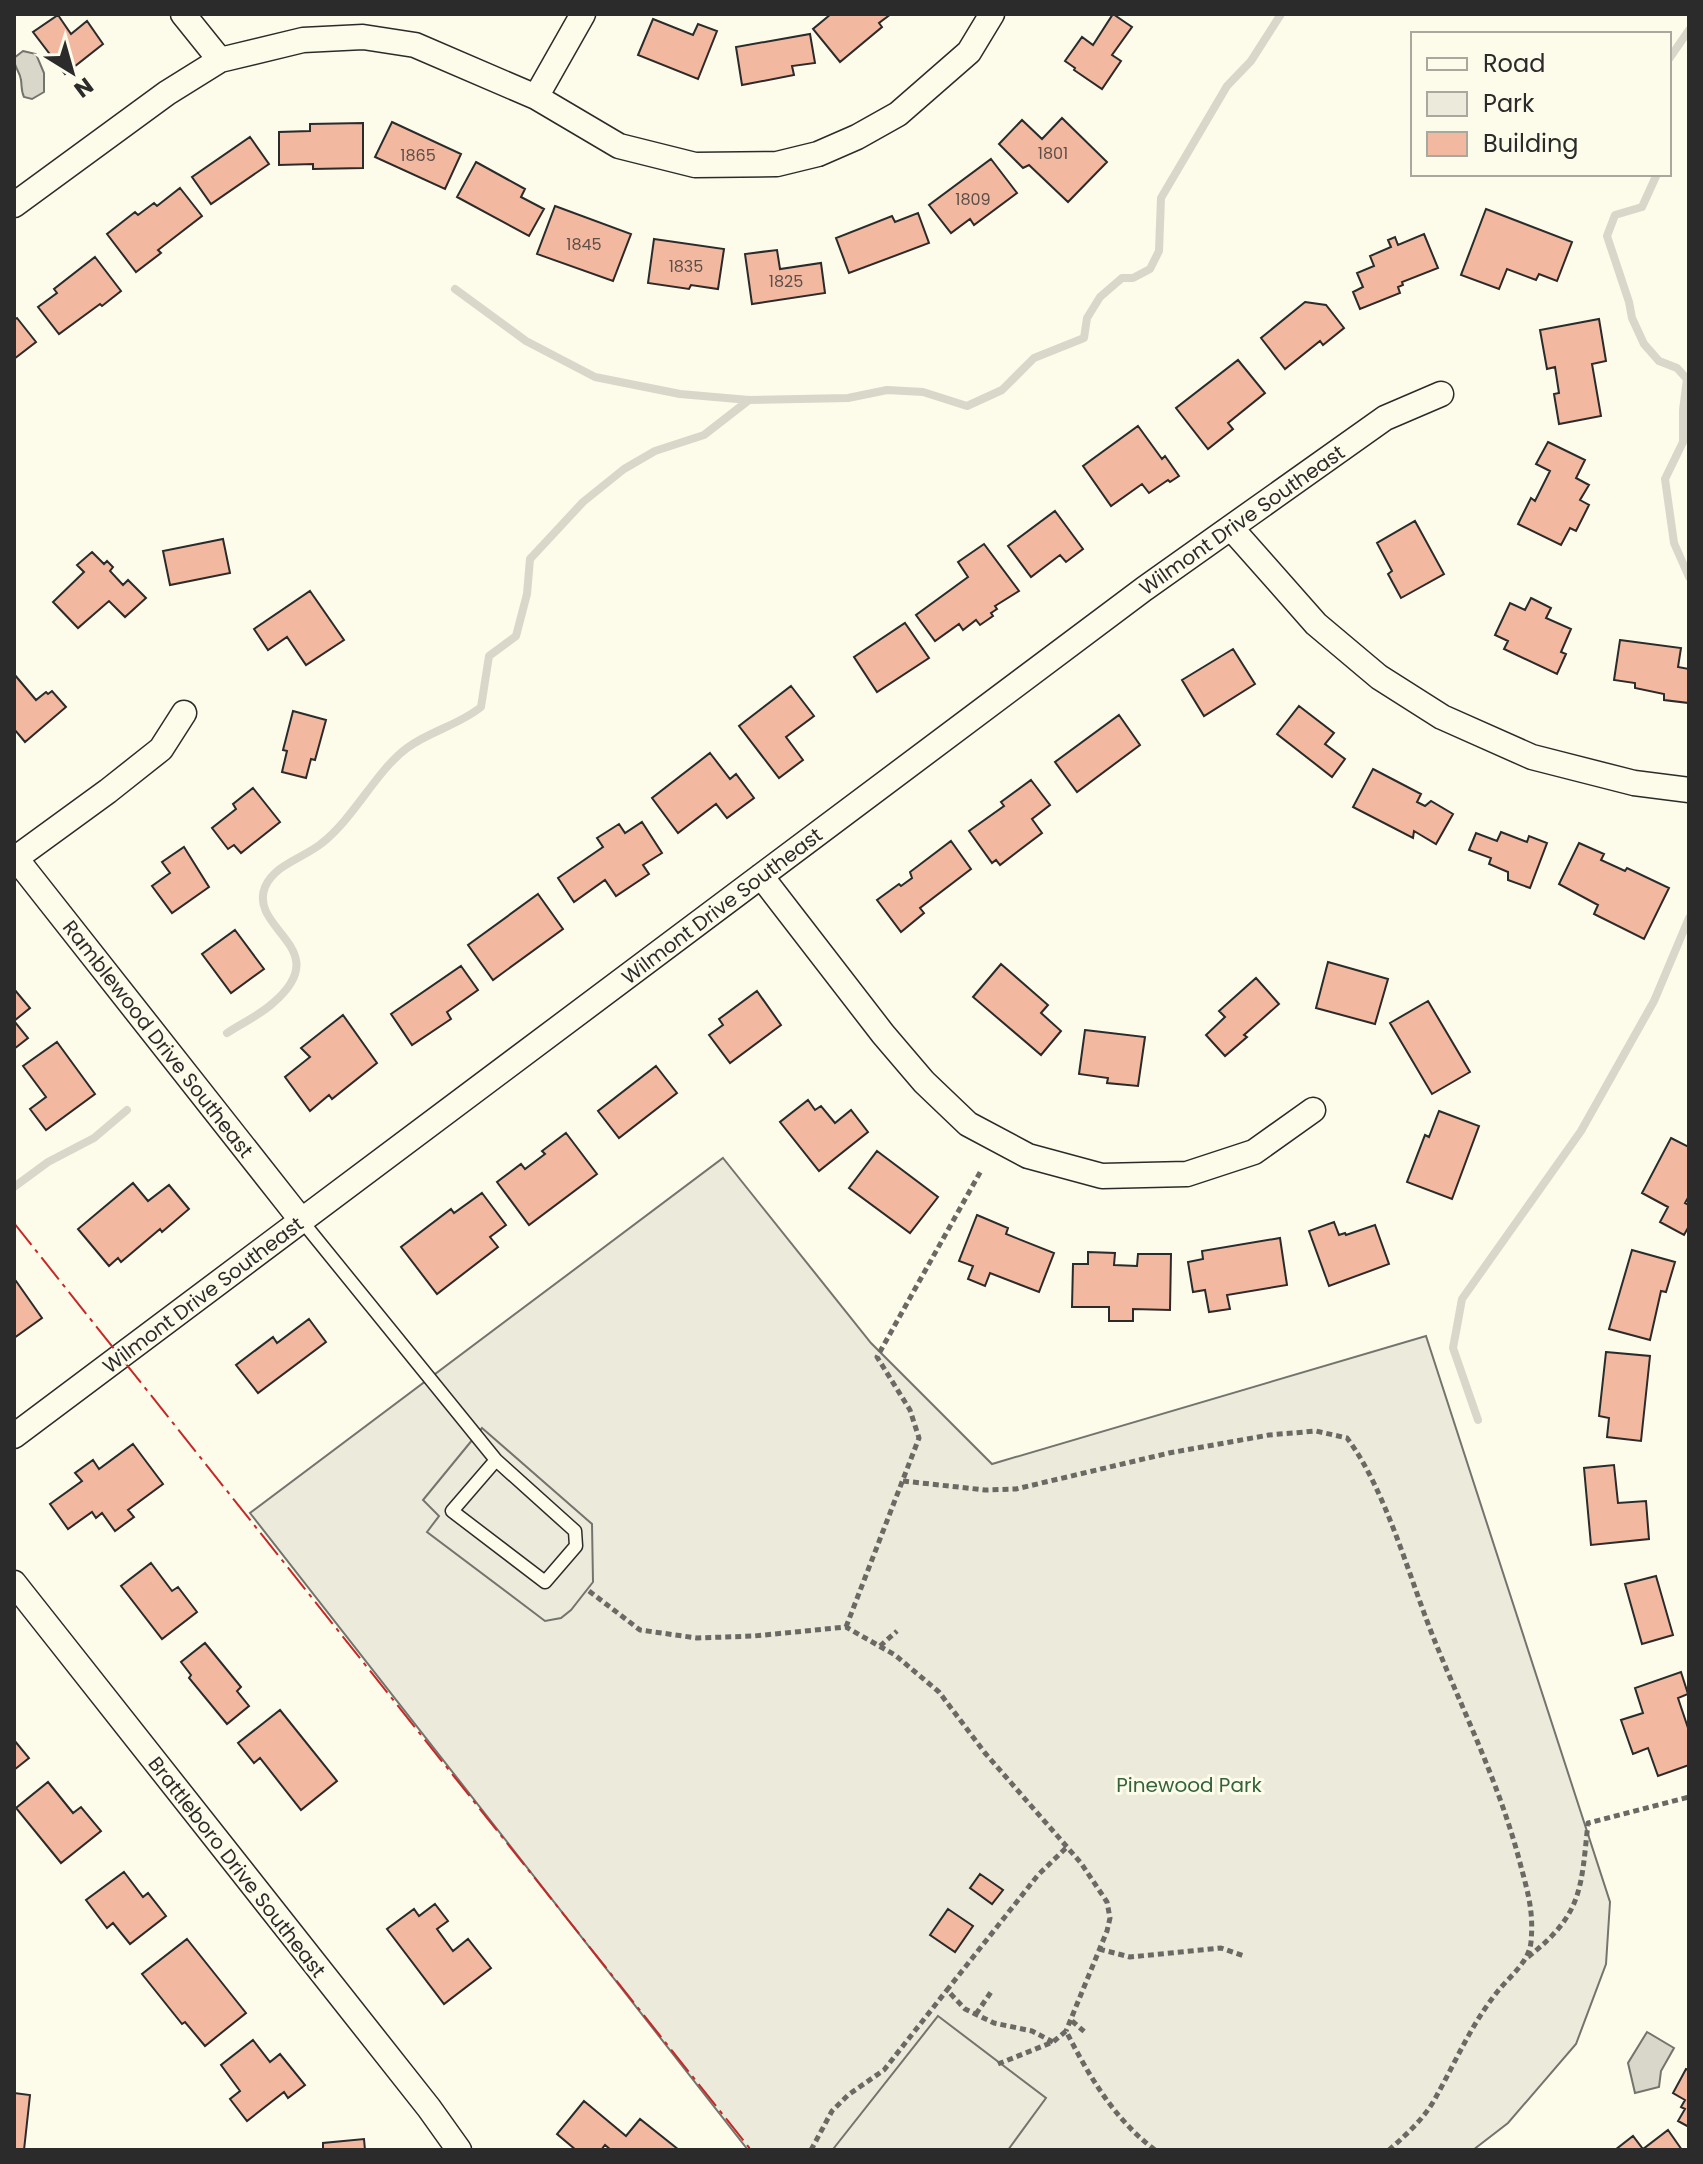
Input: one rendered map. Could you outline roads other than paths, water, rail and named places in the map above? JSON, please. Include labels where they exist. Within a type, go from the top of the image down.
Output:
[{"type":"street","points":[[183,14],[220,60]]},
{"type":"street","points":[[536,97],[583,14]]},
{"type":"street","points":[[14,205],[167,93],[220,60],[303,40],[363,37],[415,45],[536,97],[619,146],[695,165],[777,164],[818,154],[898,114],[969,52],[992,14]]},
{"type":"street","name":"Wilmont Drive Southeast","points":[[14,1436],[1144,589],[1385,418],[1441,394]]},
{"type":"street","points":[[1232,529],[1316,624],[1379,677],[1442,717],[1532,757],[1634,783],[1689,790]]},
{"type":"street","points":[[15,857],[161,749],[184,713]]},
{"type":"street","name":"Ramblewood Drive Southeast","points":[[15,857],[302,1221]]},
{"type":"street","points":[[761,876],[873,1022],[924,1082],[968,1124],[1028,1156],[1102,1176],[1187,1174],[1254,1152],[1313,1110]]},
{"type":"street","name":"Brattleboro Drive Southeast","points":[[14,1583],[459,2150]]},
{"type":"lane","points":[[302,1221],[496,1460],[575,1531],[576,1546],[545,1582],[452,1511],[496,1460]]},
{"type":"waterway","points":[[455,289],[526,341],[595,377],[680,394],[749,400],[848,398],[887,390],[923,392],[967,406],[1002,390],[1034,358],[1084,338],[1087,318],[1100,297],[1122,278],[1133,278],[1150,269],[1159,251],[1161,198],[1227,86],[1251,61],[1281,14]]},
{"type":"waterway","points":[[1671,56],[1689,30]]},
{"type":"waterway","points":[[1656,176],[1642,207],[1615,215],[1607,236],[1632,318],[1644,344],[1659,361],[1677,368],[1687,379],[1683,442],[1665,479],[1674,543],[1689,577]]},
{"type":"waterway","points":[[227,1033],[273,1003],[290,984],[296,968],[294,953],[268,916],[263,902],[265,887],[270,879],[334,833],[385,769],[407,748],[481,707],[489,656],[516,636],[527,594],[530,559],[583,502],[624,469],[655,451],[704,435],[749,400]]},
{"type":"waterway","points":[[1478,1420],[1453,1348],[1462,1299],[1581,1131],[1654,1001],[1689,918]]},
{"type":"waterway","points":[[14,1187],[48,1162],[94,1138],[127,1110]]},
{"type":"park label","name":"Pinewood Park","points":[[1189,1785]]}]
